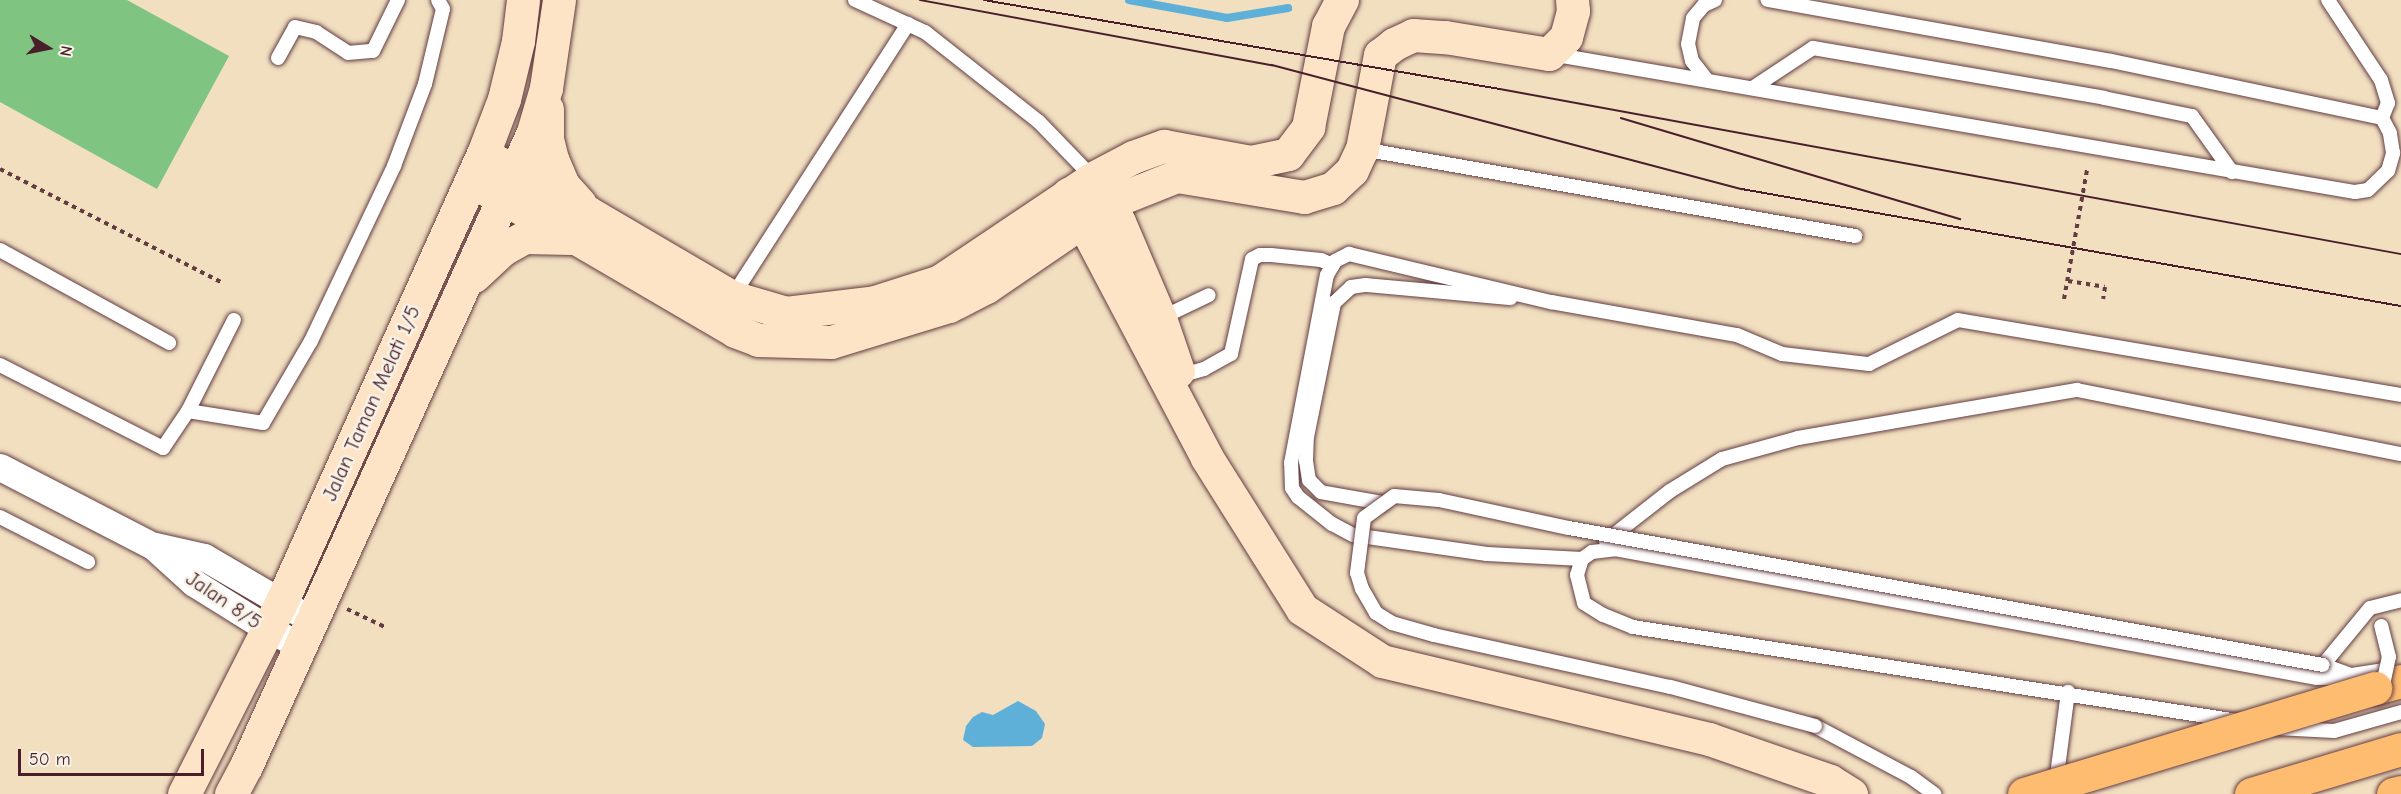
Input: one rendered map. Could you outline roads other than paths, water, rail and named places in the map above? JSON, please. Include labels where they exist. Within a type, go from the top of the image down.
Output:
[{"type":"highway","points":[[2024,794],[2392,681]]},
{"type":"highway","points":[[2251,794],[2401,750]]},
{"type":"highway","points":[[2393,794],[2401,792]]},
{"type":"street","name":"Jalan Taman Melati 1/5","points":[[184,794],[274,616],[477,167],[504,99],[518,41],[524,0]]},
{"type":"street","name":"Jalan Taman Melati 1/5","points":[[231,794],[246,766],[511,186],[533,132],[546,88],[559,0]]},
{"type":"street","points":[[546,88],[547,139],[552,159],[582,225],[735,331],[763,325],[786,313],[875,302],[940,281],[1088,199],[1133,157],[1164,146],[1251,162],[1288,154],[1308,127],[1328,26],[1342,0]]},
{"type":"street","points":[[1088,199],[1177,176],[1304,196],[1333,188],[1352,170],[1362,149],[1380,55],[1394,44],[1413,35],[1445,37],[1549,54],[1566,36],[1573,11],[1572,0]]},
{"type":"street","points":[[477,167],[582,225],[732,297],[763,325]]},
{"type":"street","points":[[1088,199],[1149,323],[1207,458],[1302,609],[1382,662],[1709,739],[1830,781],[1851,794]]},
{"type":"street","points":[[465,283],[503,249],[525,237],[582,225]]},
{"type":"street","name":"Jalan 8/5","points":[[0,467],[153,546],[204,557],[274,616],[311,620]]},
{"type":"lane","points":[[278,58],[295,27],[316,32],[348,53],[373,51],[398,0]]},
{"type":"lane","points":[[188,411],[263,423],[311,341],[394,166],[425,84],[443,9],[438,0]]},
{"type":"lane","points":[[855,0],[925,32],[1040,122],[1088,199]]},
{"type":"lane","points":[[1707,80],[1692,61],[1688,45],[1693,18],[1704,5],[1715,0]]},
{"type":"lane","points":[[1767,0],[2111,61],[2382,118]]},
{"type":"lane","points":[[1549,54],[1755,87],[2232,172],[2355,192],[2368,190],[2395,173],[2390,133],[2382,118],[2388,103],[2381,80],[2328,0]]},
{"type":"lane","points":[[732,297],[908,24]]},
{"type":"lane","points":[[1755,87],[1813,48],[2104,98],[2192,116],[2232,172]]},
{"type":"lane","points":[[1362,149],[1855,236]]},
{"type":"lane","points":[[0,250],[169,343]]},
{"type":"lane","points":[[2401,395],[1958,320],[1869,364],[1782,354],[1737,335],[1551,302],[1349,254],[1333,265],[1326,275],[1291,463],[1292,488],[1298,497],[1332,524],[1353,535],[1487,554],[1587,555],[1615,549],[2317,678],[2356,675],[2401,665]]},
{"type":"lane","points":[[1173,378],[1204,369],[1229,357],[1252,259],[1260,255],[1271,255],[1321,260],[1333,265]]},
{"type":"lane","points":[[1382,503],[1320,492],[1309,480],[1307,471],[1307,437],[1334,303],[1342,292],[1351,286],[1380,285],[1551,302]]},
{"type":"lane","points":[[1149,323],[1209,295]]},
{"type":"lane","points":[[0,365],[164,448],[188,411],[234,320]]},
{"type":"lane","points":[[2401,454],[2078,390],[1798,438],[1722,459],[1670,491],[1587,555],[1577,575],[1584,603],[1603,615],[1633,627],[2068,692],[2284,729],[2334,731],[2401,712]]},
{"type":"lane","points":[[1934,794],[1911,777],[1815,726],[1670,687],[1434,635],[1392,623],[1376,613],[1362,589],[1357,573],[1365,518],[1394,496],[1439,500],[1569,528],[2323,665],[2357,677],[2392,681]]},
{"type":"lane","points":[[0,517],[88,562]]},
{"type":"lane","points":[[2323,665],[2370,608],[2401,600]]},
{"type":"lane","points":[[2381,626],[2389,657],[2384,680],[2392,681]]},
{"type":"lane","points":[[2055,794],[2068,692]]},
{"type":"water","points":[[1018,701],[1036,711],[1045,724],[1042,738],[1032,746],[973,747],[963,740],[966,726],[973,717],[982,712],[993,715]]},
{"type":"waterway","points":[[1129,0],[1227,18],[1288,8]]},
{"type":"tram line","points":[[920,0],[1272,65],[1742,189],[2401,306]]},
{"type":"tram line","points":[[984,0],[1500,89],[2401,254]]},
{"type":"tram line","points":[[1621,118],[1960,219]]}]
